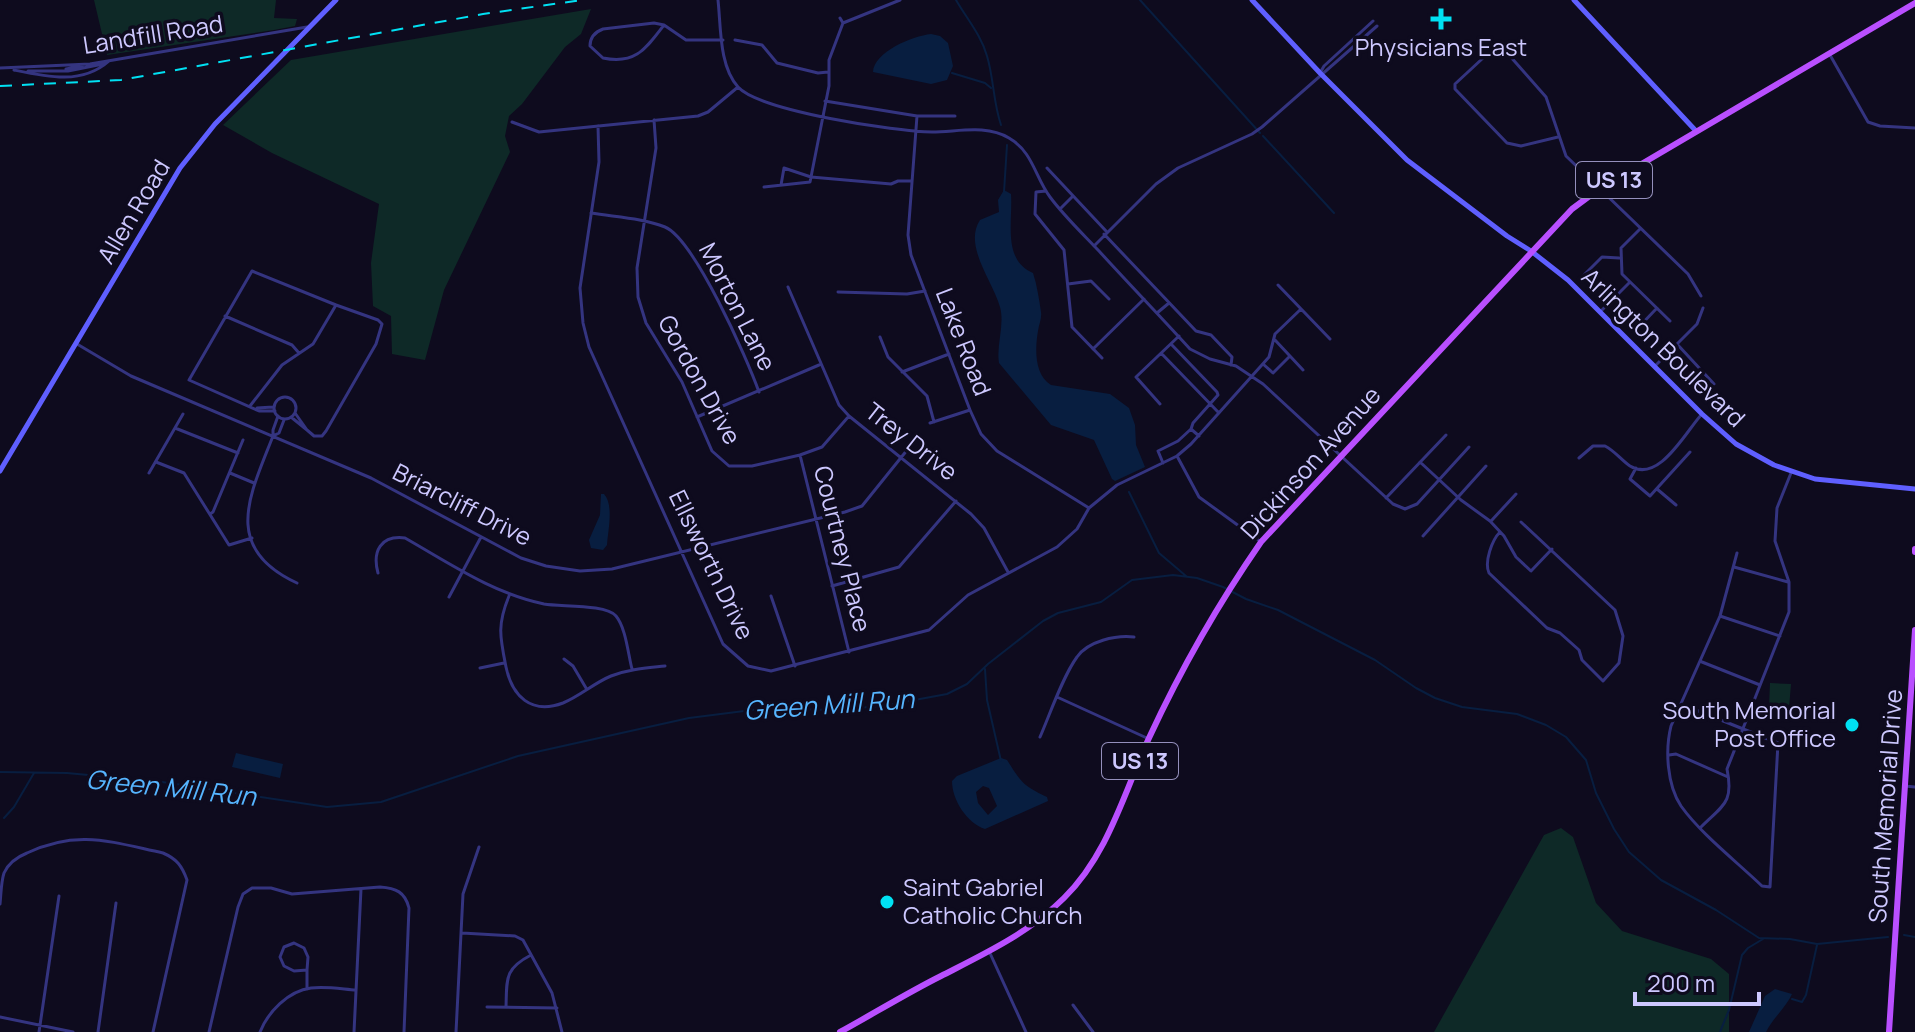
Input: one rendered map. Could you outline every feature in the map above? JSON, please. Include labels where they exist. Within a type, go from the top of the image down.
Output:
[{"type":"main road","name":"Allen Road","points":[[0,471],[180,168],[215,124],[336,0]]},
{"type":"main road","name":"Arlington Boulevard","points":[[1252,0],[1407,160],[1531,251],[1601,311],[1702,414],[1745,450],[1791,473],[1834,483],[1915,489]]},
{"type":"main road","points":[[1574,0],[1696,131]]},
{"type":"main road","name":"Dickinson Avenue","points":[[840,1032],[1037,923],[1065,897],[1093,864],[1120,810],[1149,739],[1220,604],[1261,542],[1572,209],[1599,189],[1915,3]]},
{"type":"main road","name":"South Memorial Drive","points":[[1889,1032],[1915,630]]},
{"type":"street","points":[[718,0],[725,60],[738,87],[752,98],[822,115],[914,131],[985,130],[1010,138],[1025,151],[1046,191],[1060,209],[1190,349],[1252,376],[1393,504],[1405,509],[1417,504],[1469,447]]},
{"type":"street","points":[[764,187],[810,182],[829,86],[829,60],[843,23],[900,0]]},
{"type":"street","points":[[840,18],[843,23]]},
{"type":"street","points":[[1094,246],[1156,184],[1178,168],[1252,134],[1373,21]]},
{"type":"street","points":[[664,25],[636,57],[603,58],[590,46],[596,32],[603,29],[654,23],[664,25],[686,40],[723,40]]},
{"type":"street","name":"Landfill Road","points":[[0,68],[107,62],[310,26]]},
{"type":"street","points":[[1320,73],[1328,70],[1377,26]]},
{"type":"street","points":[[735,40],[762,45],[777,63],[818,73],[828,72]]},
{"type":"street","points":[[1558,137],[1521,146],[1507,143],[1454,86],[1499,45],[1546,97],[1566,156],[1688,274],[1701,296]]},
{"type":"street","points":[[1829,54],[1868,122],[1880,126],[1915,128]]},
{"type":"street","points":[[20,71],[54,71],[107,62]]},
{"type":"street","points":[[6,68],[60,78],[98,71],[107,62]]},
{"type":"street","points":[[512,122],[539,132],[698,116],[708,112],[738,87]]},
{"type":"street","points":[[825,101],[917,116],[955,116]]},
{"type":"street","name":"Lake Road","points":[[917,116],[908,235],[911,255],[970,410],[981,434],[997,451],[1089,508]]},
{"type":"street","name":"Gordon Drive","points":[[654,120],[656,148],[637,285],[640,311],[670,361],[712,451],[729,466],[752,466],[800,455],[822,447],[849,416]]},
{"type":"street","name":"Ellsworth Drive","points":[[598,126],[599,162],[580,288],[589,347],[723,644],[748,666],[771,671],[929,630],[968,595],[1057,547],[1077,529],[1089,508],[1117,485],[1177,456],[1199,436],[1263,364]]},
{"type":"street","points":[[781,185],[784,168],[811,177],[891,184],[911,181]]},
{"type":"street","points":[[1047,168],[1196,331],[1211,335],[1232,357],[1231,365]]},
{"type":"street","points":[[1046,191],[1036,192],[1035,214],[1063,246],[1072,327],[1102,358]]},
{"type":"street","points":[[1060,209],[1073,196]]},
{"type":"street","name":"Morton Lane","points":[[591,213],[644,222],[673,231],[689,249],[743,349],[759,392]]},
{"type":"street","points":[[1640,229],[1621,248],[1622,274],[1670,321]]},
{"type":"street","points":[[1583,276],[1602,257],[1621,258]]},
{"type":"street","points":[[274,409],[250,406],[189,380],[250,273],[255,270],[382,324],[379,337],[322,436],[314,436],[293,415]]},
{"type":"street","points":[[1067,284],[1091,281],[1109,299]]},
{"type":"street","points":[[1601,311],[1630,282]]},
{"type":"street","points":[[1278,285],[1330,339]]},
{"type":"street","name":"Trey Drive","points":[[788,287],[839,405],[956,500],[984,528],[1008,572]]},
{"type":"street","points":[[838,292],[907,294],[925,291]]},
{"type":"street","points":[[1093,349],[1144,299]]},
{"type":"street","points":[[1157,313],[1169,303]]},
{"type":"street","points":[[250,406],[282,365],[313,344],[336,305]]},
{"type":"street","points":[[1636,330],[1657,308]]},
{"type":"street","points":[[1655,366],[1697,324],[1703,308]]},
{"type":"street","points":[[1290,356],[1273,373],[1263,364],[1269,357],[1279,328],[1301,309]]},
{"type":"street","points":[[225,316],[292,345],[299,353]]},
{"type":"street","points":[[1160,404],[1136,377],[1179,336]]},
{"type":"street","points":[[880,337],[888,357],[927,396],[932,423],[970,410]]},
{"type":"street","points":[[1274,339],[1303,370]]},
{"type":"street","name":"Briarcliff Drive","points":[[77,344],[131,376],[371,478],[521,558],[546,566],[580,571],[612,569],[683,554],[862,506],[916,439]]},
{"type":"street","points":[[1163,463],[1158,451],[1178,441],[1191,429],[1218,395],[1171,344]]},
{"type":"street","points":[[1677,344],[1714,384]]},
{"type":"street","points":[[1161,353],[1219,413]]},
{"type":"street","points":[[902,372],[949,354]]},
{"type":"street","points":[[697,417],[820,364]]},
{"type":"street","points":[[274,409],[279,399],[288,397],[296,404],[293,415]]},
{"type":"street","points":[[274,409],[278,416],[285,418],[293,415]]},
{"type":"street","points":[[149,473],[183,414]]},
{"type":"street","points":[[1579,458],[1593,446],[1605,446],[1636,468],[1645,470],[1665,461],[1702,414]]},
{"type":"street","points":[[278,416],[247,510],[257,550],[268,565],[297,583]]},
{"type":"street","points":[[273,436],[279,433],[285,418]]},
{"type":"street","points":[[175,428],[238,453]]},
{"type":"street","points":[[1191,429],[1199,436]]},
{"type":"street","points":[[1386,498],[1446,435]]},
{"type":"street","points":[[210,514],[243,440]]},
{"type":"street","points":[[1636,468],[1630,479],[1650,496],[1690,452]]},
{"type":"street","name":"Courtney Place","points":[[800,455],[849,652]]},
{"type":"street","points":[[1177,456],[1199,497],[1261,542]]},
{"type":"street","points":[[1665,461],[1675,469]]},
{"type":"street","points":[[156,462],[184,473],[229,545],[252,538]]},
{"type":"street","points":[[1420,462],[1490,521],[1516,557],[1531,571],[1552,549]]},
{"type":"street","points":[[1423,536],[1486,466]]},
{"type":"street","points":[[230,473],[254,483]]},
{"type":"street","points":[[1701,827],[1729,799],[1727,769],[1789,612],[1789,582],[1775,541],[1775,522],[1777,508],[1791,473]]},
{"type":"street","points":[[1657,489],[1676,505]]},
{"type":"street","points":[[1490,521],[1516,494]]},
{"type":"street","points":[[832,586],[899,567],[956,500]]},
{"type":"street","points":[[1500,532],[1486,566],[1489,573],[1547,628],[1560,633],[1579,650],[1582,660],[1603,681],[1619,663],[1623,636],[1615,610],[1521,522]]},
{"type":"street","points":[[378,573],[376,553],[382,543],[396,537],[405,538],[510,594],[548,605],[603,608],[620,623],[632,669]]},
{"type":"street","points":[[449,597],[481,537]]},
{"type":"street","points":[[1681,704],[1778,743],[1770,887],[1762,886],[1701,827],[1681,806],[1672,787],[1669,755],[1671,726],[1720,616],[1737,553]]},
{"type":"street","points":[[1734,567],[1789,582]]},
{"type":"street","points":[[510,594],[499,624],[505,663],[514,693],[529,703],[559,704],[586,688],[632,669],[665,666]]},
{"type":"street","points":[[771,596],[795,666]]},
{"type":"street","points":[[1720,616],[1780,636]]},
{"type":"street","points":[[1040,737],[1077,655],[1094,643],[1134,637]]},
{"type":"street","points":[[564,659],[573,666],[586,688]]},
{"type":"street","points":[[1702,662],[1760,685]]},
{"type":"street","points":[[480,668],[505,663]]},
{"type":"street","points":[[1057,697],[1149,739]]},
{"type":"street","points":[[1669,755],[1676,754],[1729,778]]},
{"type":"street","points":[[1905,786],[1915,787]]},
{"type":"street","points":[[0,904],[4,873],[13,859],[40,846],[88,838],[173,857],[182,867],[187,880],[153,1032]]},
{"type":"street","points":[[456,1032],[466,879],[479,847]]},
{"type":"street","points":[[209,1032],[238,907],[243,894],[252,888],[271,888],[292,894],[393,888],[401,892],[409,908],[404,1032]]},
{"type":"street","points":[[354,1032],[361,889]]},
{"type":"street","points":[[39,1032],[59,896]]},
{"type":"street","points":[[98,1032],[116,903]]},
{"type":"street","points":[[462,933],[515,936],[523,940],[557,1008],[562,1032]]},
{"type":"street","points":[[307,970],[294,971],[284,966],[280,957],[284,947],[294,943],[304,948],[308,957],[307,989]]},
{"type":"street","points":[[989,951],[1026,1032]]},
{"type":"street","points":[[506,1007],[509,973],[519,961],[531,955]]},
{"type":"street","points":[[260,1032],[278,1005],[307,989],[356,990]]},
{"type":"street","points":[[1073,1005],[1093,1032]]},
{"type":"street","points":[[487,1007],[557,1008]]},
{"type":"street","points":[[0,1017],[73,1032]]},
{"type":"green space","points":[[94,0],[276,0],[274,18],[297,19],[295,26],[274,30],[107,55]]},
{"type":"green space","points":[[591,9],[581,34],[565,47],[522,104],[509,116],[505,136],[510,152],[444,290],[425,360],[392,354],[391,316],[373,306],[371,263],[379,204],[272,153],[223,125],[291,60]]},
{"type":"green space","points":[[1770,683],[1791,684],[1789,708],[1769,707]]},
{"type":"green space","points":[[1561,828],[1573,837],[1596,903],[1622,931],[1711,959],[1729,974],[1729,1032],[1434,1032],[1544,835]]},
{"type":"water","points":[[931,34],[940,36],[948,43],[953,66],[947,80],[931,84],[873,72],[887,52],[914,38]]},
{"type":"water","points":[[1004,190],[1011,194],[1013,249],[1023,267],[1033,273],[1037,287],[1041,314],[1036,353],[1041,375],[1051,385],[1110,394],[1129,408],[1135,425],[1136,445],[1145,467],[1115,481],[1094,440],[1051,425],[999,363],[1000,307],[981,264],[975,241],[980,220],[999,212],[998,200]]},
{"type":"water","points":[[601,494],[607,499],[610,511],[607,545],[603,550],[591,548],[589,540],[600,515]]},
{"type":"water","points":[[236,753],[283,764],[280,778],[232,767]]},
{"type":"water","points":[[1001,758],[1007,760],[1023,783],[1047,797],[1048,801],[985,829],[972,822],[958,803],[952,781],[957,776]],"holes":[[[983,786],[989,788],[997,806],[988,815],[978,803],[976,792]]]},
{"type":"water","points":[[1775,989],[1792,994],[1766,1032],[1749,1032],[1765,996]]},
{"type":"waterway","points":[[956,0],[984,48],[1001,125]]},
{"type":"waterway","points":[[1140,0],[1260,133]]},
{"type":"waterway","points":[[952,73],[985,83],[991,88]]},
{"type":"waterway","points":[[1263,136],[1334,213]]},
{"type":"waterway","points":[[1004,192],[1007,145]]},
{"type":"waterway","points":[[1129,492],[1159,553],[1186,576]]},
{"type":"waterway","name":"Green Mill Run","points":[[0,772],[67,773],[162,782],[327,807],[381,802],[518,756],[689,718],[768,708],[831,710],[882,706],[947,694],[967,684],[1043,621],[1058,613],[1101,602],[1132,580],[1173,575],[1197,578],[1278,610],[1375,660],[1435,698],[1462,707],[1517,714],[1566,737],[1586,760],[1596,793],[1629,852],[1661,880],[1759,938],[1817,944],[1888,937]]},
{"type":"waterway","points":[[985,669],[987,700],[1001,761]]},
{"type":"waterway","points":[[4,818],[34,773]]},
{"type":"waterway","name":"Green Mill Run","points":[[1904,935],[1915,937]]},
{"type":"waterway","points":[[1720,1032],[1729,1010],[1742,955],[1763,939]]},
{"type":"waterway","points":[[1792,999],[1802,1002],[1806,995],[1817,945]]},
{"type":"railway","points":[[0,86],[121,80],[483,14],[582,0]]},
{"type":"place","name":"Physicians East","points":[[1441,19]]},
{"type":"place","name":"South Memorial Post Office","points":[[1852,725]]},
{"type":"place","name":"Saint Gabriel Catholic Church","points":[[887,902]]}]
